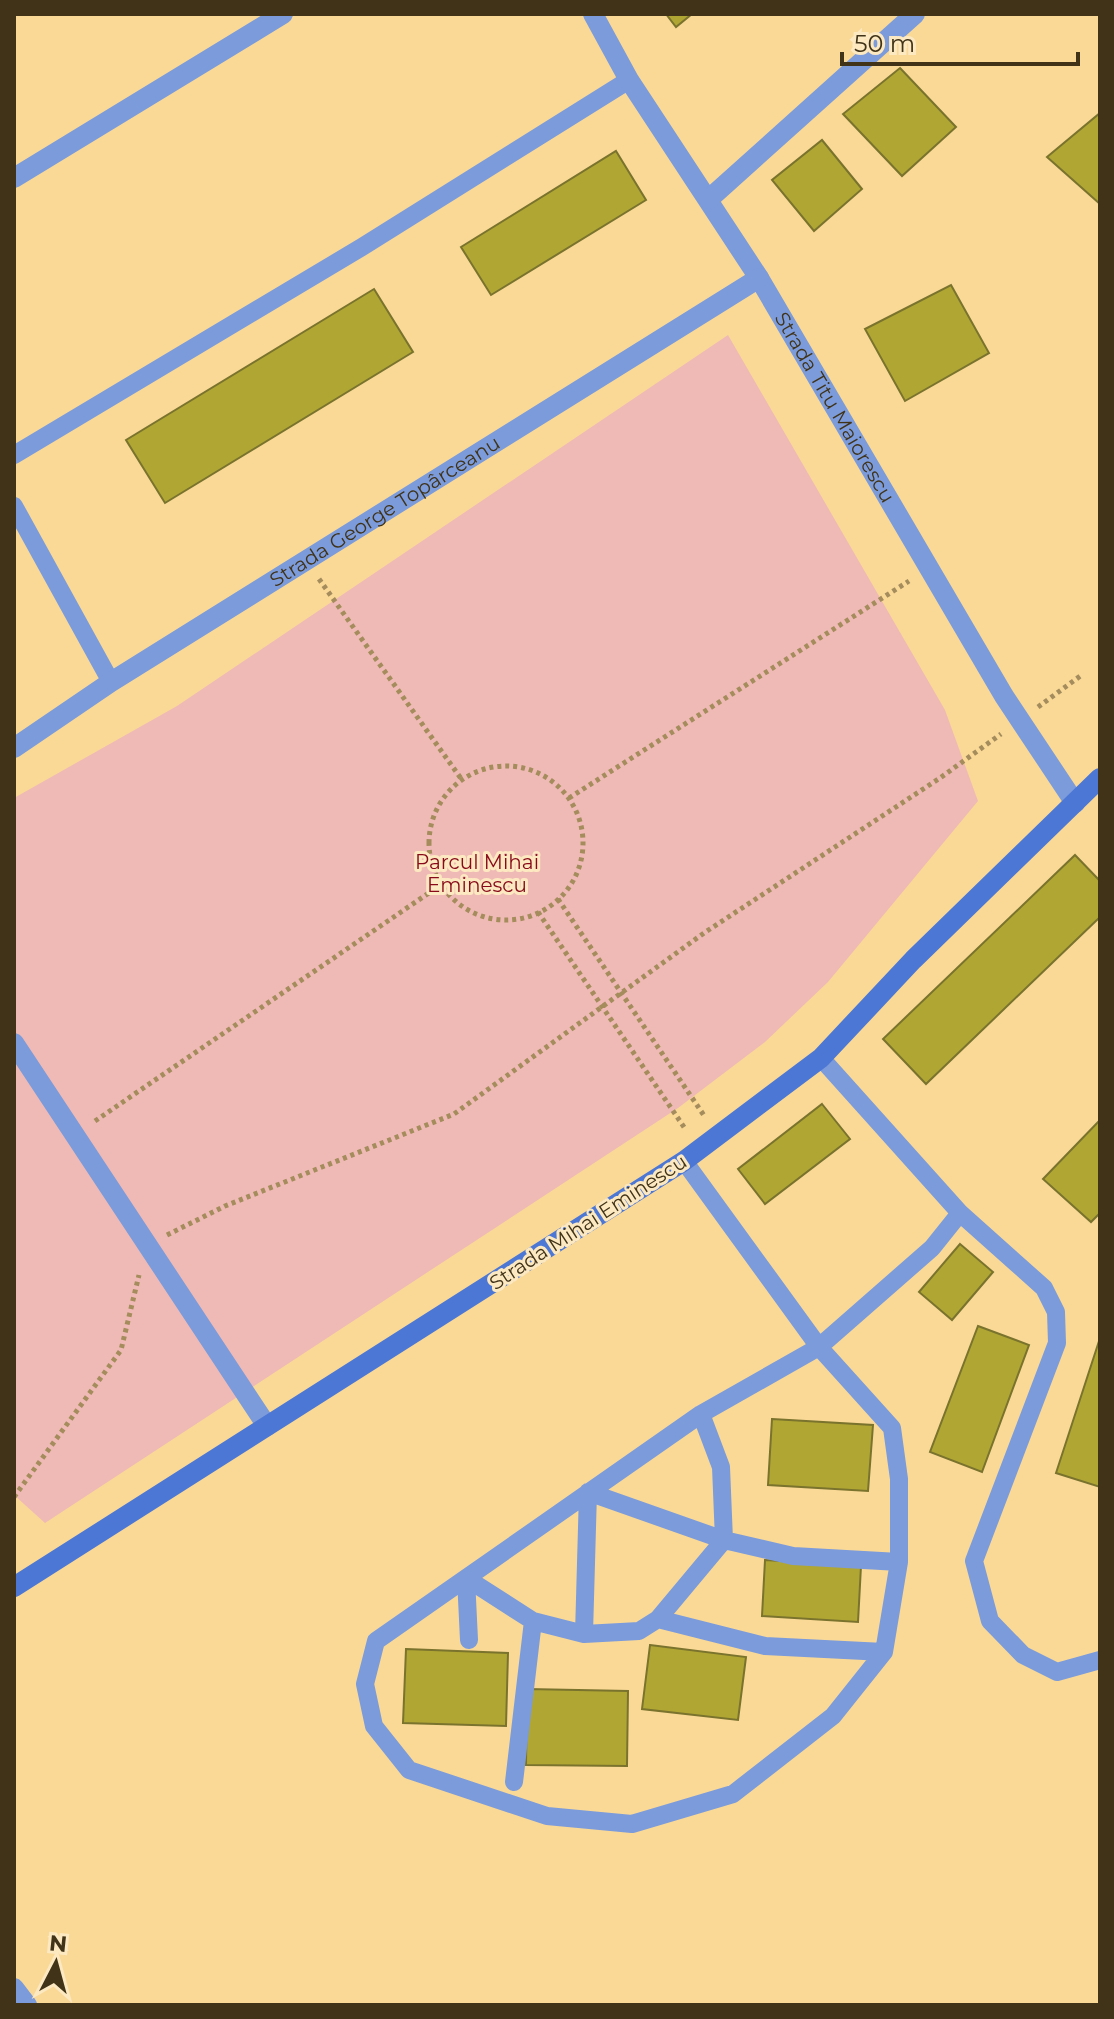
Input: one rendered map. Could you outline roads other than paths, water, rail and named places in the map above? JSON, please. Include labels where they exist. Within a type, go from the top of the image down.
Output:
[{"type":"main road","name":"Strada Mihai Eminescu","points":[[15,1584],[692,1155],[821,1058],[913,960],[1100,778]]},
{"type":"street","points":[[14,178],[283,14]]},
{"type":"street","name":"Strada Titu Maiorescu","points":[[593,14],[629,80],[759,278],[929,569],[1020,720],[1075,803]]},
{"type":"street","points":[[709,199],[915,14]]},
{"type":"street","name":"Strada George Topârceanu","points":[[14,748],[111,682],[759,278]]},
{"type":"street","points":[[14,1043],[267,1426]]},
{"type":"street","points":[[14,1988],[27,2005]]},
{"type":"lane","points":[[14,455],[362,247],[629,80]]},
{"type":"lane","points":[[14,506],[111,682]]},
{"type":"lane","points":[[821,1058],[960,1213],[1044,1288],[1056,1312],[1057,1343],[974,1561],[990,1621],[1023,1655],[1057,1672],[1100,1660]]},
{"type":"lane","points":[[692,1155],[819,1347],[892,1428],[899,1479],[899,1562],[884,1652],[833,1716],[733,1794],[632,1824],[547,1816],[409,1770],[374,1726],[365,1684],[376,1641],[701,1414],[819,1347],[932,1248],[960,1213]]},
{"type":"lane","points":[[466,1578],[533,1621],[584,1634],[639,1631],[658,1619],[724,1540],[721,1467],[701,1414]]},
{"type":"lane","points":[[588,1492],[724,1540],[793,1556],[899,1562]]},
{"type":"lane","points":[[584,1634],[588,1492]]},
{"type":"lane","points":[[466,1578],[469,1640]]},
{"type":"lane","points":[[658,1619],[765,1646],[884,1652]]},
{"type":"lane","points":[[514,1782],[533,1621]]},
{"type":"park label","name":"Parcul Mihai Eminescu","points":[[477,874]]}]
